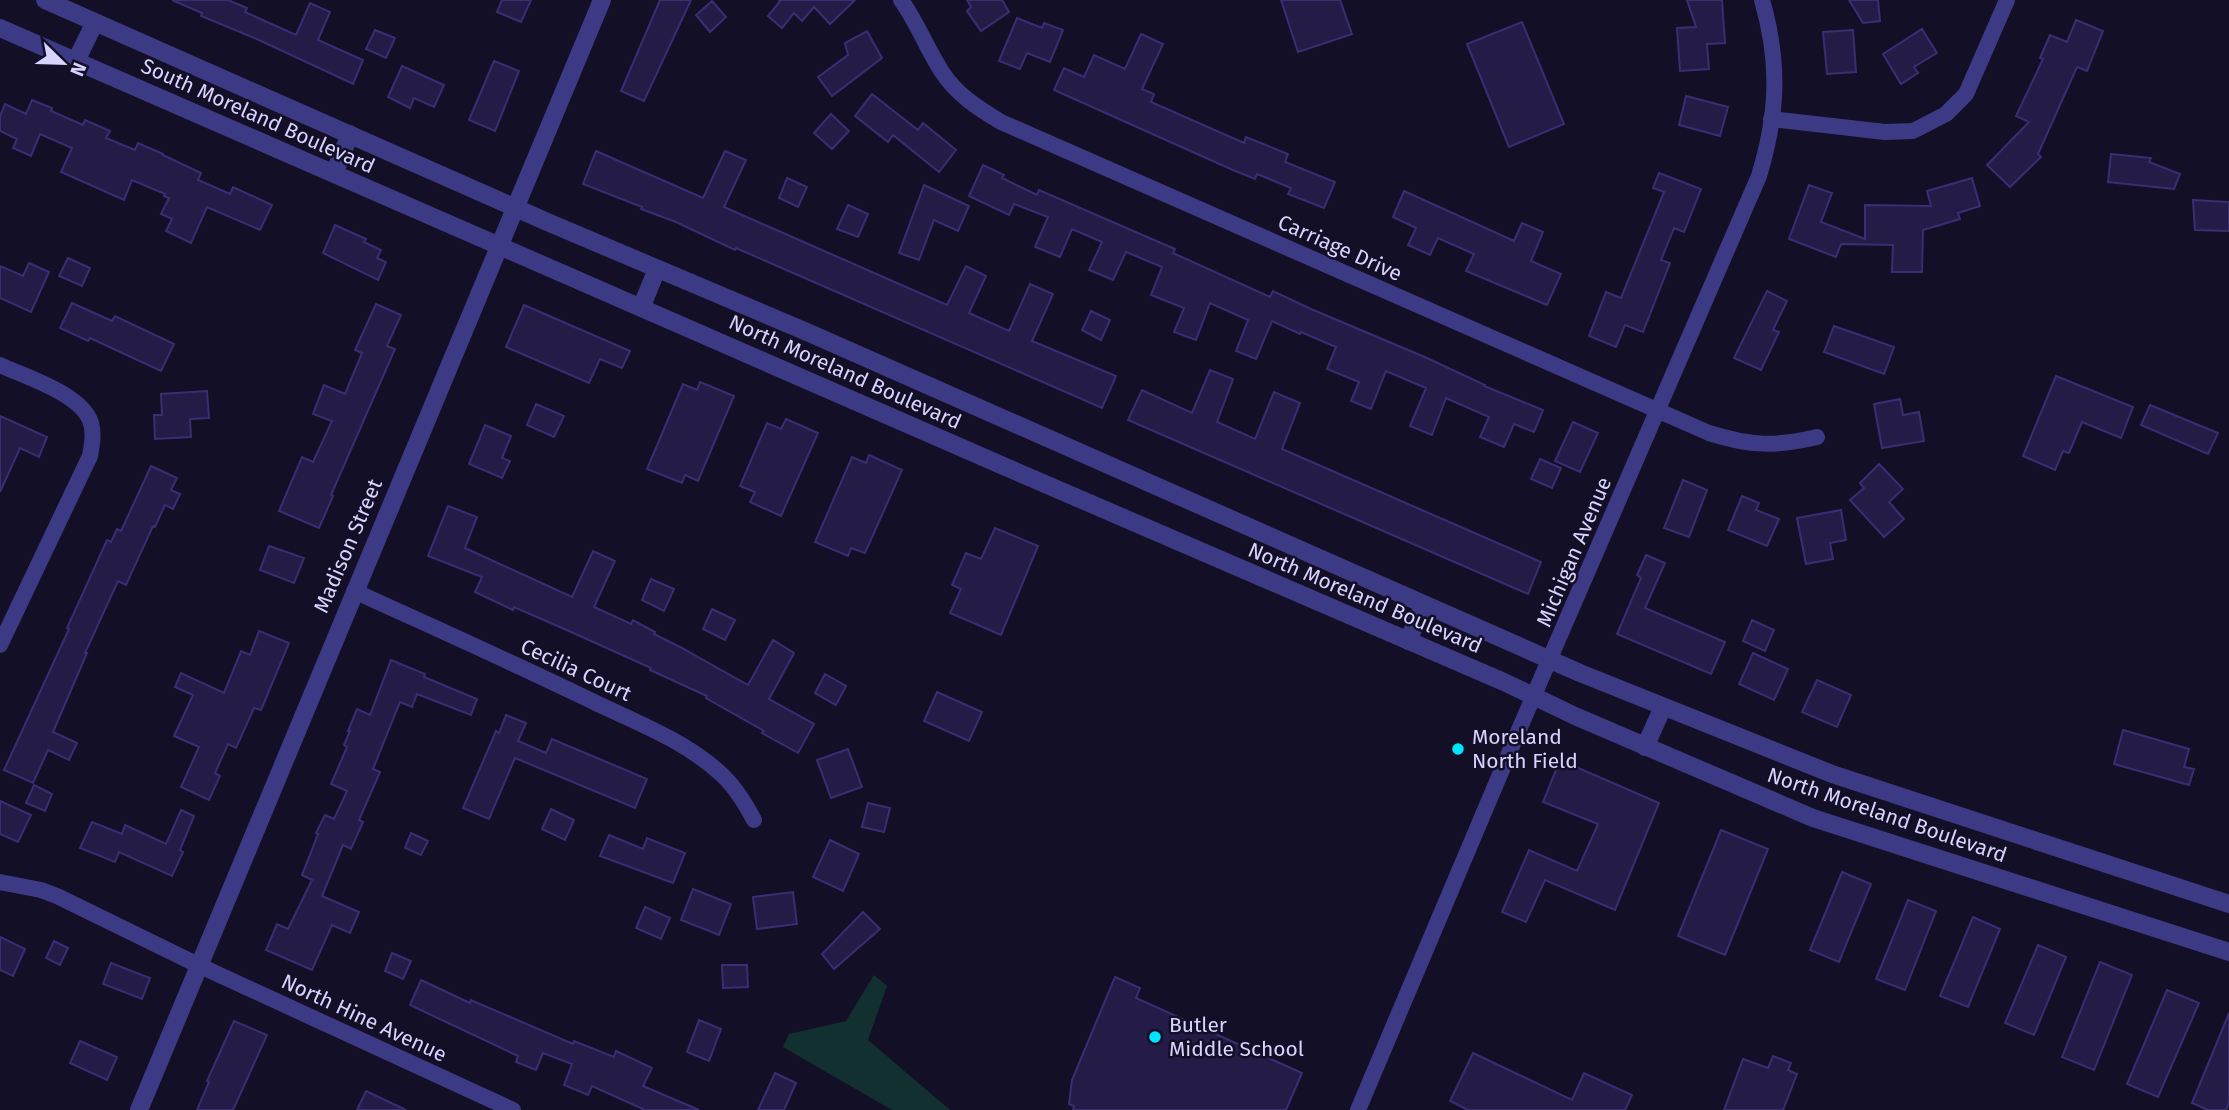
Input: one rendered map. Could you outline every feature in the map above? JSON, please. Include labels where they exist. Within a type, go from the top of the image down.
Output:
[{"type":"street","name":"South Moreland Boulevard","points":[[45,0],[514,207]]},
{"type":"street","name":"Madison Street","points":[[139,1110],[602,0]]},
{"type":"street","name":"Carriage Drive","points":[[901,0],[954,88],[974,106],[1001,122],[1657,411],[1732,440],[1774,445],[1817,437]]},
{"type":"street","name":"Michigan Avenue","points":[[1358,1110],[1759,176],[1768,146],[1776,90],[1770,27],[1762,0]]},
{"type":"street","points":[[1772,119],[1885,132],[1913,131],[1946,114],[1966,94],[2007,0]]},
{"type":"street","points":[[76,61],[95,22]]},
{"type":"street","name":"South Moreland Boulevard","points":[[0,28],[498,246]]},
{"type":"street","points":[[334,174],[349,134]]},
{"type":"street","name":"North Moreland Boulevard","points":[[514,207],[1663,707],[1832,774],[2229,904]]},
{"type":"street","name":"North Moreland Boulevard","points":[[498,246],[1534,696],[1645,747],[1814,818],[2229,951]]},
{"type":"street","points":[[641,308],[657,269]]},
{"type":"street","points":[[0,365],[70,398],[82,407],[92,425],[93,436],[90,456],[0,645]]},
{"type":"street","name":"Cecilia Court","points":[[354,591],[668,738],[720,772],[733,786],[754,820]]},
{"type":"street","points":[[1408,641],[1424,604]]},
{"type":"street","points":[[1645,747],[1663,707]]},
{"type":"street","name":"North Hine Avenue","points":[[0,882],[57,896],[198,965],[513,1110]]},
{"type":"green space","points":[[874,975],[887,986],[868,1040],[950,1110],[892,1110],[783,1047],[789,1034],[846,1021]]},
{"type":"building","points":[[172,0],[228,0],[247,8],[245,12],[296,35],[310,3],[330,12],[318,40],[363,60],[353,84],[201,16],[202,13]]},
{"type":"building","points":[[502,0],[531,0],[521,22],[497,12]]},
{"type":"building","points":[[660,0],[691,0],[644,101],[621,91]]},
{"type":"building","points":[[779,0],[855,0],[830,24],[814,7],[802,21],[794,13],[782,28],[768,16]]},
{"type":"building","points":[[967,0],[1002,0],[1009,12],[981,31],[967,11],[971,7]]},
{"type":"building","points":[[1281,0],[1340,0],[1352,34],[1298,52]]},
{"type":"building","points":[[1687,0],[1722,0],[1725,43],[1707,44],[1709,69],[1680,71],[1677,28],[1696,27]]},
{"type":"building","points":[[1849,0],[1878,0],[1880,21],[1863,23]]},
{"type":"building","points":[[712,1],[726,17],[710,32],[696,15]]},
{"type":"building","points":[[1017,18],[1042,28],[1044,23],[1063,30],[1050,62],[1027,53],[1020,69],[999,61]]},
{"type":"building","points":[[2076,20],[2103,31],[2087,71],[2077,67],[2038,154],[2041,157],[2010,187],[1987,165],[2029,122],[2016,116],[2043,59],[2040,58],[2050,35],[2067,42]]},
{"type":"building","points":[[1522,22],[1564,124],[1509,147],[1467,44]]},
{"type":"building","points":[[1922,29],[1937,53],[1914,67],[1918,73],[1901,84],[1883,54]]},
{"type":"building","points":[[375,30],[395,38],[386,58],[366,49]]},
{"type":"building","points":[[1853,30],[1856,72],[1827,74],[1823,32]]},
{"type":"building","points":[[867,31],[882,58],[832,96],[818,77],[848,55],[845,43]]},
{"type":"building","points":[[1141,34],[1163,44],[1142,89],[1154,94],[1151,102],[1244,143],[1246,137],[1288,154],[1285,162],[1335,182],[1324,208],[1288,194],[1291,188],[1257,174],[1255,179],[1233,170],[1054,90],[1064,68],[1084,77],[1094,55],[1125,69]]},
{"type":"building","points":[[494,61],[519,71],[495,131],[469,120]]},
{"type":"building","points":[[402,66],[444,85],[434,107],[414,98],[410,108],[388,97]]},
{"type":"building","points":[[872,94],[918,130],[923,123],[956,150],[939,172],[893,135],[888,142],[855,116]]},
{"type":"building","points":[[1686,96],[1728,107],[1720,136],[1679,125]]},
{"type":"building","points":[[32,100],[83,125],[85,120],[110,131],[106,138],[135,150],[138,143],[163,154],[201,173],[198,180],[230,194],[233,187],[272,205],[260,230],[207,207],[191,243],[166,231],[172,219],[161,214],[169,198],[164,196],[165,194],[132,180],[124,200],[61,172],[72,148],[40,134],[31,156],[13,148],[17,139],[0,131],[0,116],[5,104],[26,114]]},
{"type":"building","points":[[831,114],[849,131],[832,149],[814,133]]},
{"type":"building","points":[[596,151],[703,198],[725,151],[746,160],[724,207],[947,305],[966,266],[986,276],[969,313],[1009,331],[1030,284],[1053,294],[1032,341],[1116,376],[1102,408],[641,209],[642,207],[583,184]]},
{"type":"building","points":[[2111,154],[2151,158],[2149,162],[2180,174],[2174,189],[2108,182]]},
{"type":"building","points":[[983,165],[1004,175],[1002,178],[1037,195],[1039,190],[1175,249],[1173,253],[1270,297],[1273,291],[1543,410],[1534,432],[1514,424],[1504,447],[1480,437],[1489,417],[1446,398],[1432,435],[1410,426],[1426,388],[1386,371],[1371,409],[1351,401],[1359,382],[1327,369],[1336,347],[1272,321],[1256,359],[1236,351],[1248,320],[1210,303],[1196,340],[1174,332],[1184,308],[1151,295],[1162,267],[1126,252],[1113,280],[1089,270],[1102,242],[1072,229],[1060,257],[1035,247],[1048,217],[1014,204],[1009,215],[969,196]]},
{"type":"building","points":[[1659,173],[1701,189],[1684,232],[1674,228],[1661,260],[1670,263],[1643,332],[1625,325],[1616,347],[1589,336],[1606,292],[1621,298],[1664,192],[1653,188]]},
{"type":"building","points":[[787,178],[807,187],[798,207],[779,198]]},
{"type":"building","points":[[1972,178],[1980,206],[1958,213],[1960,219],[1923,230],[1922,272],[1892,272],[1893,245],[1841,244],[1836,257],[1789,239],[1809,185],[1832,193],[1821,222],[1865,239],[1865,205],[1931,206],[1927,191]]},
{"type":"building","points":[[924,185],[969,206],[958,231],[934,220],[919,260],[899,253]]},
{"type":"building","points":[[1404,191],[1514,241],[1522,223],[1543,232],[1531,261],[1561,274],[1547,305],[1466,271],[1474,254],[1438,238],[1430,255],[1408,245],[1416,228],[1393,217]]},
{"type":"building","points":[[2193,200],[2229,202],[2229,231],[2195,230]]},
{"type":"building","points":[[848,205],[868,214],[858,237],[837,229]]},
{"type":"building","points":[[335,225],[366,239],[364,242],[381,250],[377,258],[386,262],[378,280],[323,253]]},
{"type":"building","points":[[68,258],[90,268],[82,286],[59,276]]},
{"type":"building","points":[[29,263],[49,272],[31,312],[0,298],[0,266],[23,276]]},
{"type":"building","points":[[1767,291],[1787,301],[1773,330],[1779,332],[1761,370],[1734,358]]},
{"type":"building","points":[[72,303],[112,321],[115,316],[174,344],[161,371],[90,338],[88,341],[60,328]]},
{"type":"building","points":[[376,304],[401,315],[387,346],[395,349],[319,528],[279,511],[302,457],[313,462],[332,421],[313,414],[324,385],[345,394],[362,353],[355,350]]},
{"type":"building","points":[[524,305],[630,351],[622,368],[600,359],[589,383],[506,347]]},
{"type":"building","points":[[1091,311],[1110,320],[1101,340],[1082,330]]},
{"type":"building","points":[[1834,326],[1894,347],[1884,374],[1824,352]]},
{"type":"building","points":[[1210,370],[1233,379],[1217,422],[1255,439],[1274,392],[1300,403],[1282,449],[1541,562],[1528,594],[1128,420],[1142,390],[1192,413]]},
{"type":"building","points":[[2056,376],[2133,407],[2121,438],[2082,422],[2069,453],[2063,451],[2055,470],[2023,456]]},
{"type":"building","points":[[700,382],[734,396],[698,481],[685,475],[682,483],[647,469],[683,384],[697,390]]},
{"type":"building","points":[[207,391],[209,418],[190,419],[191,437],[155,439],[154,415],[162,415],[161,394]]},
{"type":"building","points":[[1900,399],[1903,415],[1919,412],[1924,441],[1882,448],[1874,404]]},
{"type":"building","points":[[536,404],[564,416],[554,437],[527,425]]},
{"type":"building","points":[[2150,405],[2218,433],[2208,454],[2141,425]]},
{"type":"building","points":[[0,416],[47,437],[39,457],[20,448],[0,492]]},
{"type":"building","points":[[786,419],[818,433],[781,516],[750,502],[755,492],[740,486],[767,423],[781,429]]},
{"type":"building","points":[[1573,422],[1598,433],[1580,472],[1555,461]]},
{"type":"building","points":[[485,425],[511,436],[502,458],[510,461],[502,478],[469,464]]},
{"type":"building","points":[[869,455],[902,470],[865,553],[851,548],[848,556],[815,542],[852,457],[866,463]]},
{"type":"building","points":[[1540,459],[1561,468],[1552,488],[1531,479]]},
{"type":"building","points":[[1879,464],[1903,489],[1889,502],[1904,519],[1884,537],[1850,500],[1864,488],[1860,483]]},
{"type":"building","points":[[151,466],[177,478],[171,490],[180,494],[173,509],[165,505],[126,585],[118,581],[85,653],[53,732],[77,743],[69,760],[48,750],[33,783],[4,770],[107,540],[111,542],[117,529],[121,531]]},
{"type":"building","points":[[1683,480],[1707,490],[1689,537],[1664,528]]},
{"type":"building","points":[[1742,496],[1759,503],[1756,510],[1779,519],[1767,546],[1728,530]]},
{"type":"building","points":[[448,506],[477,517],[465,548],[572,597],[593,551],[615,561],[594,607],[631,624],[633,620],[748,685],[773,640],[794,653],[769,699],[814,724],[798,753],[706,698],[707,696],[650,670],[651,668],[475,592],[482,577],[428,556]]},
{"type":"building","points":[[1841,510],[1846,540],[1830,543],[1833,559],[1806,564],[1797,518]]},
{"type":"building","points":[[995,528],[1038,546],[1001,635],[950,613],[961,589],[952,585],[966,553],[981,559]]},
{"type":"building","points":[[269,546],[304,558],[294,583],[260,570]]},
{"type":"building","points":[[1646,555],[1665,563],[1645,608],[1725,642],[1711,674],[1617,634],[1641,578],[1637,575]]},
{"type":"building","points":[[651,579],[674,589],[664,611],[642,600]]},
{"type":"building","points":[[712,609],[735,620],[725,640],[703,629]]},
{"type":"building","points":[[1752,620],[1774,630],[1765,651],[1743,641]]},
{"type":"building","points":[[259,631],[289,643],[261,710],[254,708],[236,748],[228,744],[215,773],[220,776],[209,800],[181,787],[199,747],[174,736],[193,695],[175,687],[181,673],[224,693],[241,651],[250,655]]},
{"type":"building","points":[[1753,653],[1788,669],[1774,700],[1739,684]]},
{"type":"building","points":[[391,660],[477,699],[471,715],[417,694],[412,707],[400,702],[373,769],[380,772],[359,820],[363,822],[351,849],[343,845],[322,896],[359,912],[350,933],[332,925],[312,970],[266,950],[277,924],[288,929],[312,880],[302,875],[318,834],[316,833],[325,815],[334,819],[347,791],[331,784],[347,747],[344,745],[348,731],[357,709],[370,715]]},
{"type":"building","points":[[825,674],[846,686],[836,705],[815,693]]},
{"type":"building","points":[[1817,680],[1851,695],[1837,727],[1802,712]]},
{"type":"building","points":[[937,692],[982,712],[969,741],[924,721]]},
{"type":"building","points":[[506,715],[526,723],[518,741],[546,753],[552,739],[647,779],[635,808],[515,758],[489,819],[463,808],[496,731],[499,733]]},
{"type":"building","points":[[2123,730],[2189,749],[2184,767],[2194,769],[2189,785],[2114,764]]},
{"type":"building","points":[[848,749],[862,787],[831,798],[817,760]]},
{"type":"building","points":[[1560,760],[1659,803],[1615,910],[1545,880],[1526,922],[1502,912],[1529,850],[1577,871],[1598,824],[1543,802]]},
{"type":"building","points":[[34,785],[52,794],[45,811],[26,803]]},
{"type":"building","points":[[0,801],[31,815],[18,842],[0,834]]},
{"type":"building","points":[[868,803],[890,808],[884,832],[862,827]]},
{"type":"building","points":[[551,809],[574,820],[565,840],[542,829]]},
{"type":"building","points":[[181,810],[194,816],[172,876],[119,852],[115,862],[80,848],[92,822],[122,834],[125,825],[166,844]]},
{"type":"building","points":[[1721,830],[1768,849],[1725,955],[1678,936]]},
{"type":"building","points":[[411,833],[428,841],[421,855],[405,848]]},
{"type":"building","points":[[609,835],[643,849],[647,838],[685,853],[673,883],[600,856]]},
{"type":"building","points":[[830,840],[859,854],[843,891],[813,877]]},
{"type":"building","points":[[1842,872],[1871,884],[1839,962],[1810,950]]},
{"type":"building","points":[[693,889],[731,904],[719,935],[681,920]]},
{"type":"building","points":[[793,892],[797,924],[757,929],[753,897]]},
{"type":"building","points":[[1908,900],[1936,911],[1905,990],[1876,979]]},
{"type":"building","points":[[645,907],[670,918],[661,939],[636,928]]},
{"type":"building","points":[[863,912],[880,929],[834,969],[822,954]]},
{"type":"building","points":[[1973,917],[2000,929],[1968,1007],[1940,996]]},
{"type":"building","points":[[0,937],[25,949],[13,976],[0,970]]},
{"type":"building","points":[[54,941],[68,948],[60,965],[46,958]]},
{"type":"building","points":[[2038,945],[2066,957],[2034,1035],[2005,1023]]},
{"type":"building","points":[[392,953],[411,961],[403,979],[385,971]]},
{"type":"building","points":[[2100,962],[2132,975],[2094,1070],[2062,1057]]},
{"type":"building","points":[[111,963],[150,978],[142,999],[103,984]]},
{"type":"building","points":[[722,965],[747,965],[748,987],[723,988]]},
{"type":"building","name":"Butler Middle School","points":[[1115,977],[1140,988],[1136,998],[1302,1073],[1286,1110],[1073,1110],[1074,1106],[1069,1104],[1072,1080]]},
{"type":"building","points":[[421,980],[470,1003],[471,1000],[573,1044],[574,1041],[614,1057],[616,1051],[652,1068],[643,1086],[699,1110],[645,1110],[592,1086],[588,1095],[564,1085],[572,1064],[543,1053],[536,1070],[516,1062],[518,1056],[410,1005]]},
{"type":"building","points":[[2167,990],[2199,1003],[2158,1097],[2127,1084]]},
{"type":"building","points":[[2229,1013],[2229,1102],[2226,1110],[2208,1110],[2192,1103]]},
{"type":"building","points":[[699,1020],[721,1029],[709,1061],[687,1052]]},
{"type":"building","points":[[234,1021],[267,1035],[233,1110],[197,1110],[209,1082],[207,1081]]},
{"type":"building","points":[[80,1041],[117,1057],[107,1080],[70,1063]]},
{"type":"building","points":[[1473,1053],[1572,1100],[1584,1073],[1632,1095],[1625,1110],[1468,1110],[1450,1101]]},
{"type":"building","points":[[1773,1056],[1791,1063],[1788,1070],[1797,1074],[1783,1110],[1724,1110],[1743,1059],[1768,1068]]},
{"type":"building","points":[[775,1073],[796,1083],[784,1110],[758,1110]]},
{"type":"building","points":[[366,1091],[406,1110],[357,1110]]},
{"type":"place","name":"Moreland North Field","points":[[1458,749]]},
{"type":"place","name":"Butler Middle School","points":[[1155,1037]]}]
